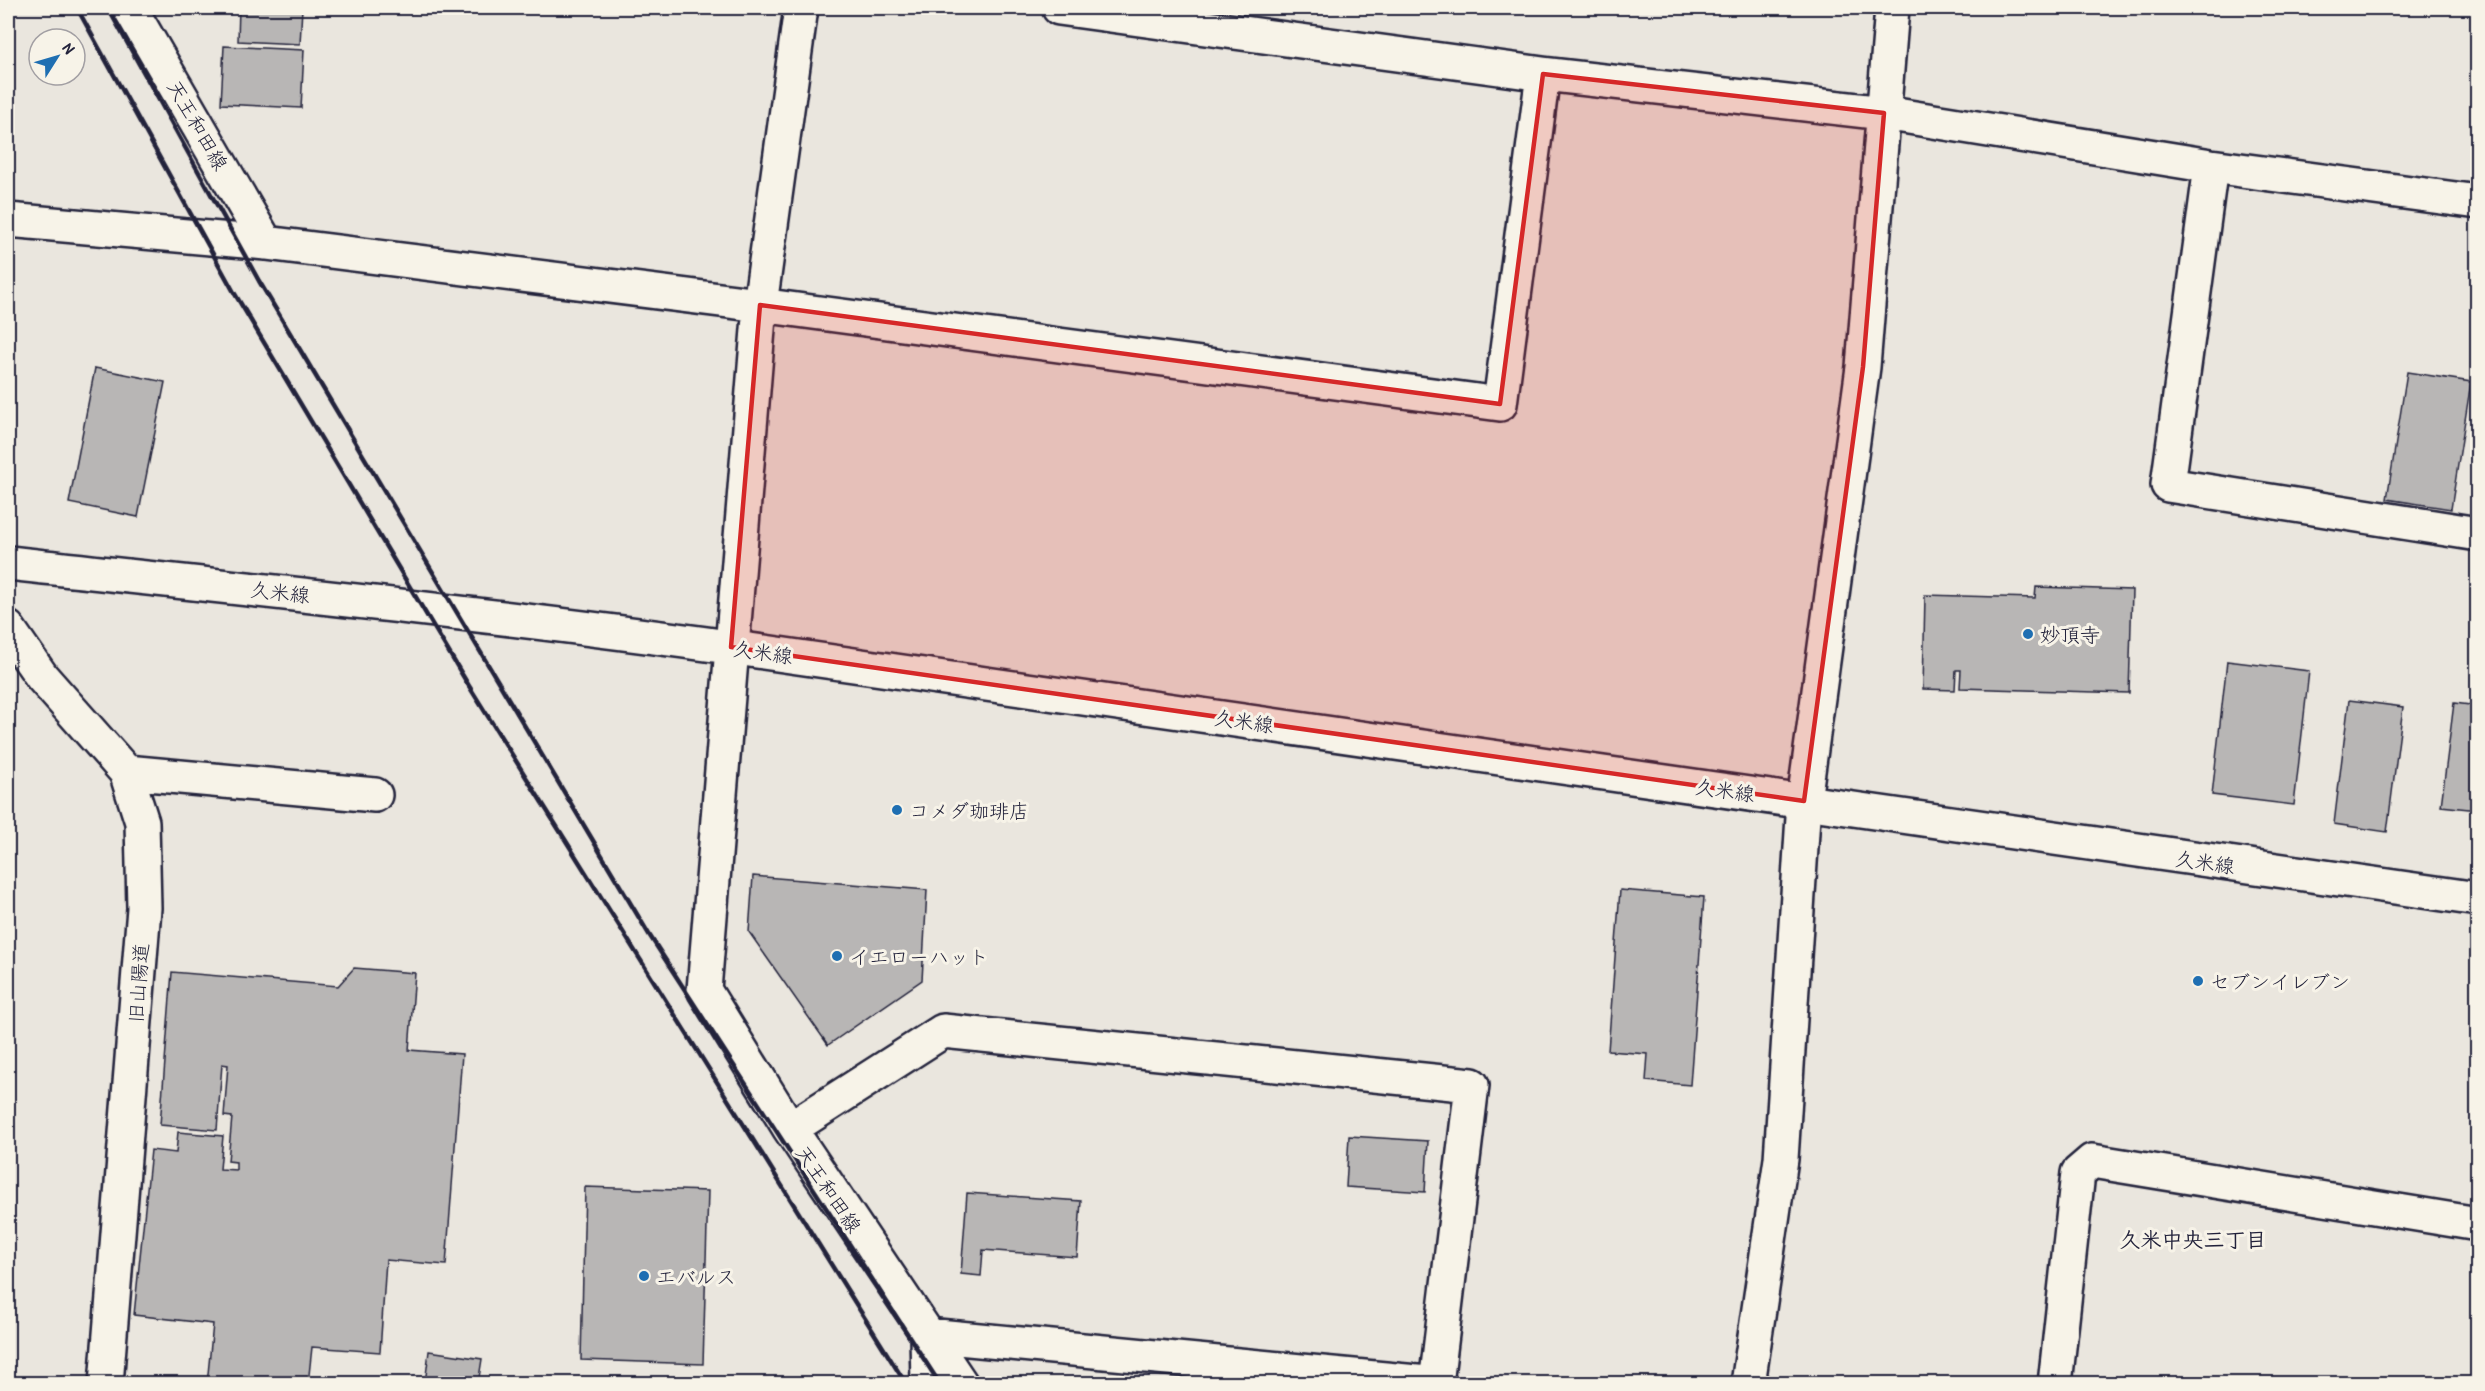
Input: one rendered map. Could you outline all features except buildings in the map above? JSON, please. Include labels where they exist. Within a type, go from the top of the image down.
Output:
[{"type":"street","name":"天王和田線","points":[[130,8],[266,243]]},
{"type":"street","points":[[731,647],[760,305],[801,8]]},
{"type":"street","points":[[1059,8],[1154,14],[1543,74],[1884,112],[2211,166],[2478,202]]},
{"type":"street","points":[[1748,1383],[1781,1159],[1804,801],[1863,367],[1892,8]]},
{"type":"street","points":[[8,220],[266,243],[760,305],[1500,404],[1543,74]]},
{"type":"street","points":[[2211,166],[2168,485],[2478,534]]},
{"type":"street","name":"久米線","points":[[8,562],[471,614],[731,647],[1804,801],[2126,852],[2478,899]]},
{"type":"street","name":"旧山陽道","points":[[8,628],[42,677],[126,772],[142,822],[144,908],[106,1383]]},
{"type":"street","name":"天王和田線","points":[[731,647],[704,990],[790,1129],[961,1383]]},
{"type":"street","points":[[126,772],[375,795]]},
{"type":"street","points":[[790,1129],[943,1031],[1472,1085],[1436,1383],[927,1335],[928,1383]]},
{"type":"street","points":[[2055,1383],[2078,1173],[2092,1161],[2478,1224]]},
{"type":"highlighted area","points":[[1543,74],[1884,113],[1863,367],[1804,801],[731,647],[760,305],[1500,404]]},
{"type":"railway","points":[[77,8],[235,294],[469,686],[906,1384]]},
{"type":"railway","points":[[108,8],[259,281],[650,936],[940,1384]]},
{"type":"place","name":"妙頂寺","points":[[2028,634]]},
{"type":"place","name":"コメダ珈琲店","points":[[897,810]]},
{"type":"place","name":"イエローハット","points":[[837,956]]},
{"type":"place","name":"セブンイレブン","points":[[2198,981]]},
{"type":"place","name":"エバルス","points":[[644,1276]]},
{"type":"district","name":"久米中央三丁目","points":[[2193,1239]]}]
